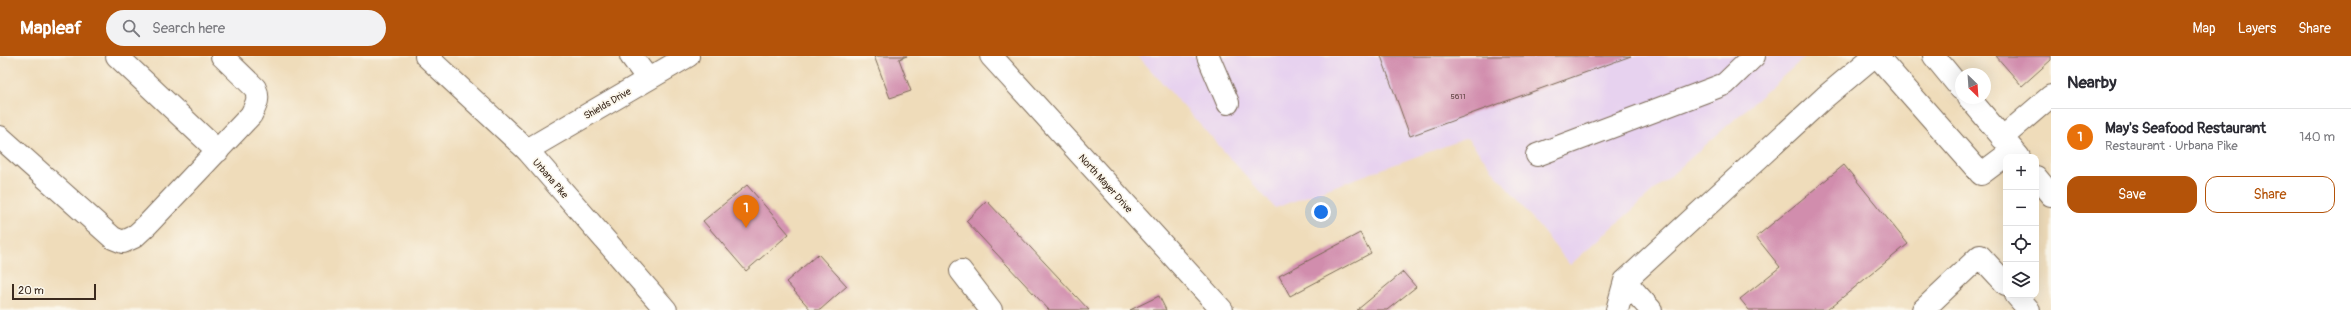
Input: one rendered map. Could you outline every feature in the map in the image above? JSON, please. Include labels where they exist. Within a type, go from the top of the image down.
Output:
[{"type":"street","points":[[117,56],[218,151]]},
{"type":"street","points":[[0,138],[113,238],[124,242],[134,237],[147,225],[218,151],[251,114],[258,95],[251,84],[222,56]]},
{"type":"street","name":"Urbana Pike","points":[[426,56],[526,150],[666,310]]},
{"type":"street","points":[[632,56],[648,79]]},
{"type":"street","name":"Shields Drive","points":[[526,150],[688,56]]},
{"type":"street","name":"North Mayer Drive","points":[[991,56],[1222,310]]},
{"type":"street","points":[[1208,56],[1228,103]]},
{"type":"street","points":[[1537,155],[1725,84],[1754,56]]},
{"type":"street","points":[[1617,310],[1625,281],[1825,97],[1874,56]]},
{"type":"street","points":[[1877,56],[1981,174],[2011,148],[2051,96]]},
{"type":"street","points":[[1934,56],[1955,81]]},
{"type":"street","points":[[1974,104],[2011,148]]},
{"type":"street","points":[[1923,310],[1980,256],[2003,281]]},
{"type":"street","points":[[961,271],[991,310]]},
{"type":"street","points":[[1625,281],[1651,310]]},
{"type":"street","points":[[2019,298],[2029,310]]},
{"type":"shaded area","points":[[1138,56],[1806,56],[1570,265],[1467,138],[1275,208]]},
{"type":"building","points":[[874,56],[907,56],[899,59],[911,91],[890,98]]},
{"type":"building","points":[[1381,56],[1631,56],[1410,136]]},
{"type":"building","points":[[1996,56],[2051,56],[2051,60],[2022,86]]},
{"type":"building","points":[[1844,165],[1908,244],[1827,310],[1749,310],[1740,299],[1780,267],[1756,237]]},
{"type":"building","points":[[747,185],[789,234],[746,271],[703,221]]},
{"type":"building","points":[[987,201],[1089,310],[1049,310],[966,221]]},
{"type":"building","points":[[1360,233],[1371,253],[1290,296],[1279,276]]},
{"type":"building","points":[[818,254],[847,286],[820,310],[811,310],[786,282]]},
{"type":"building","points":[[1403,272],[1416,287],[1387,310],[1357,310]]},
{"type":"building","points":[[1159,296],[1166,310],[1130,310]]},
{"type":"place","name":"May's Seafood Restaurant","points":[[746,228]]}]
